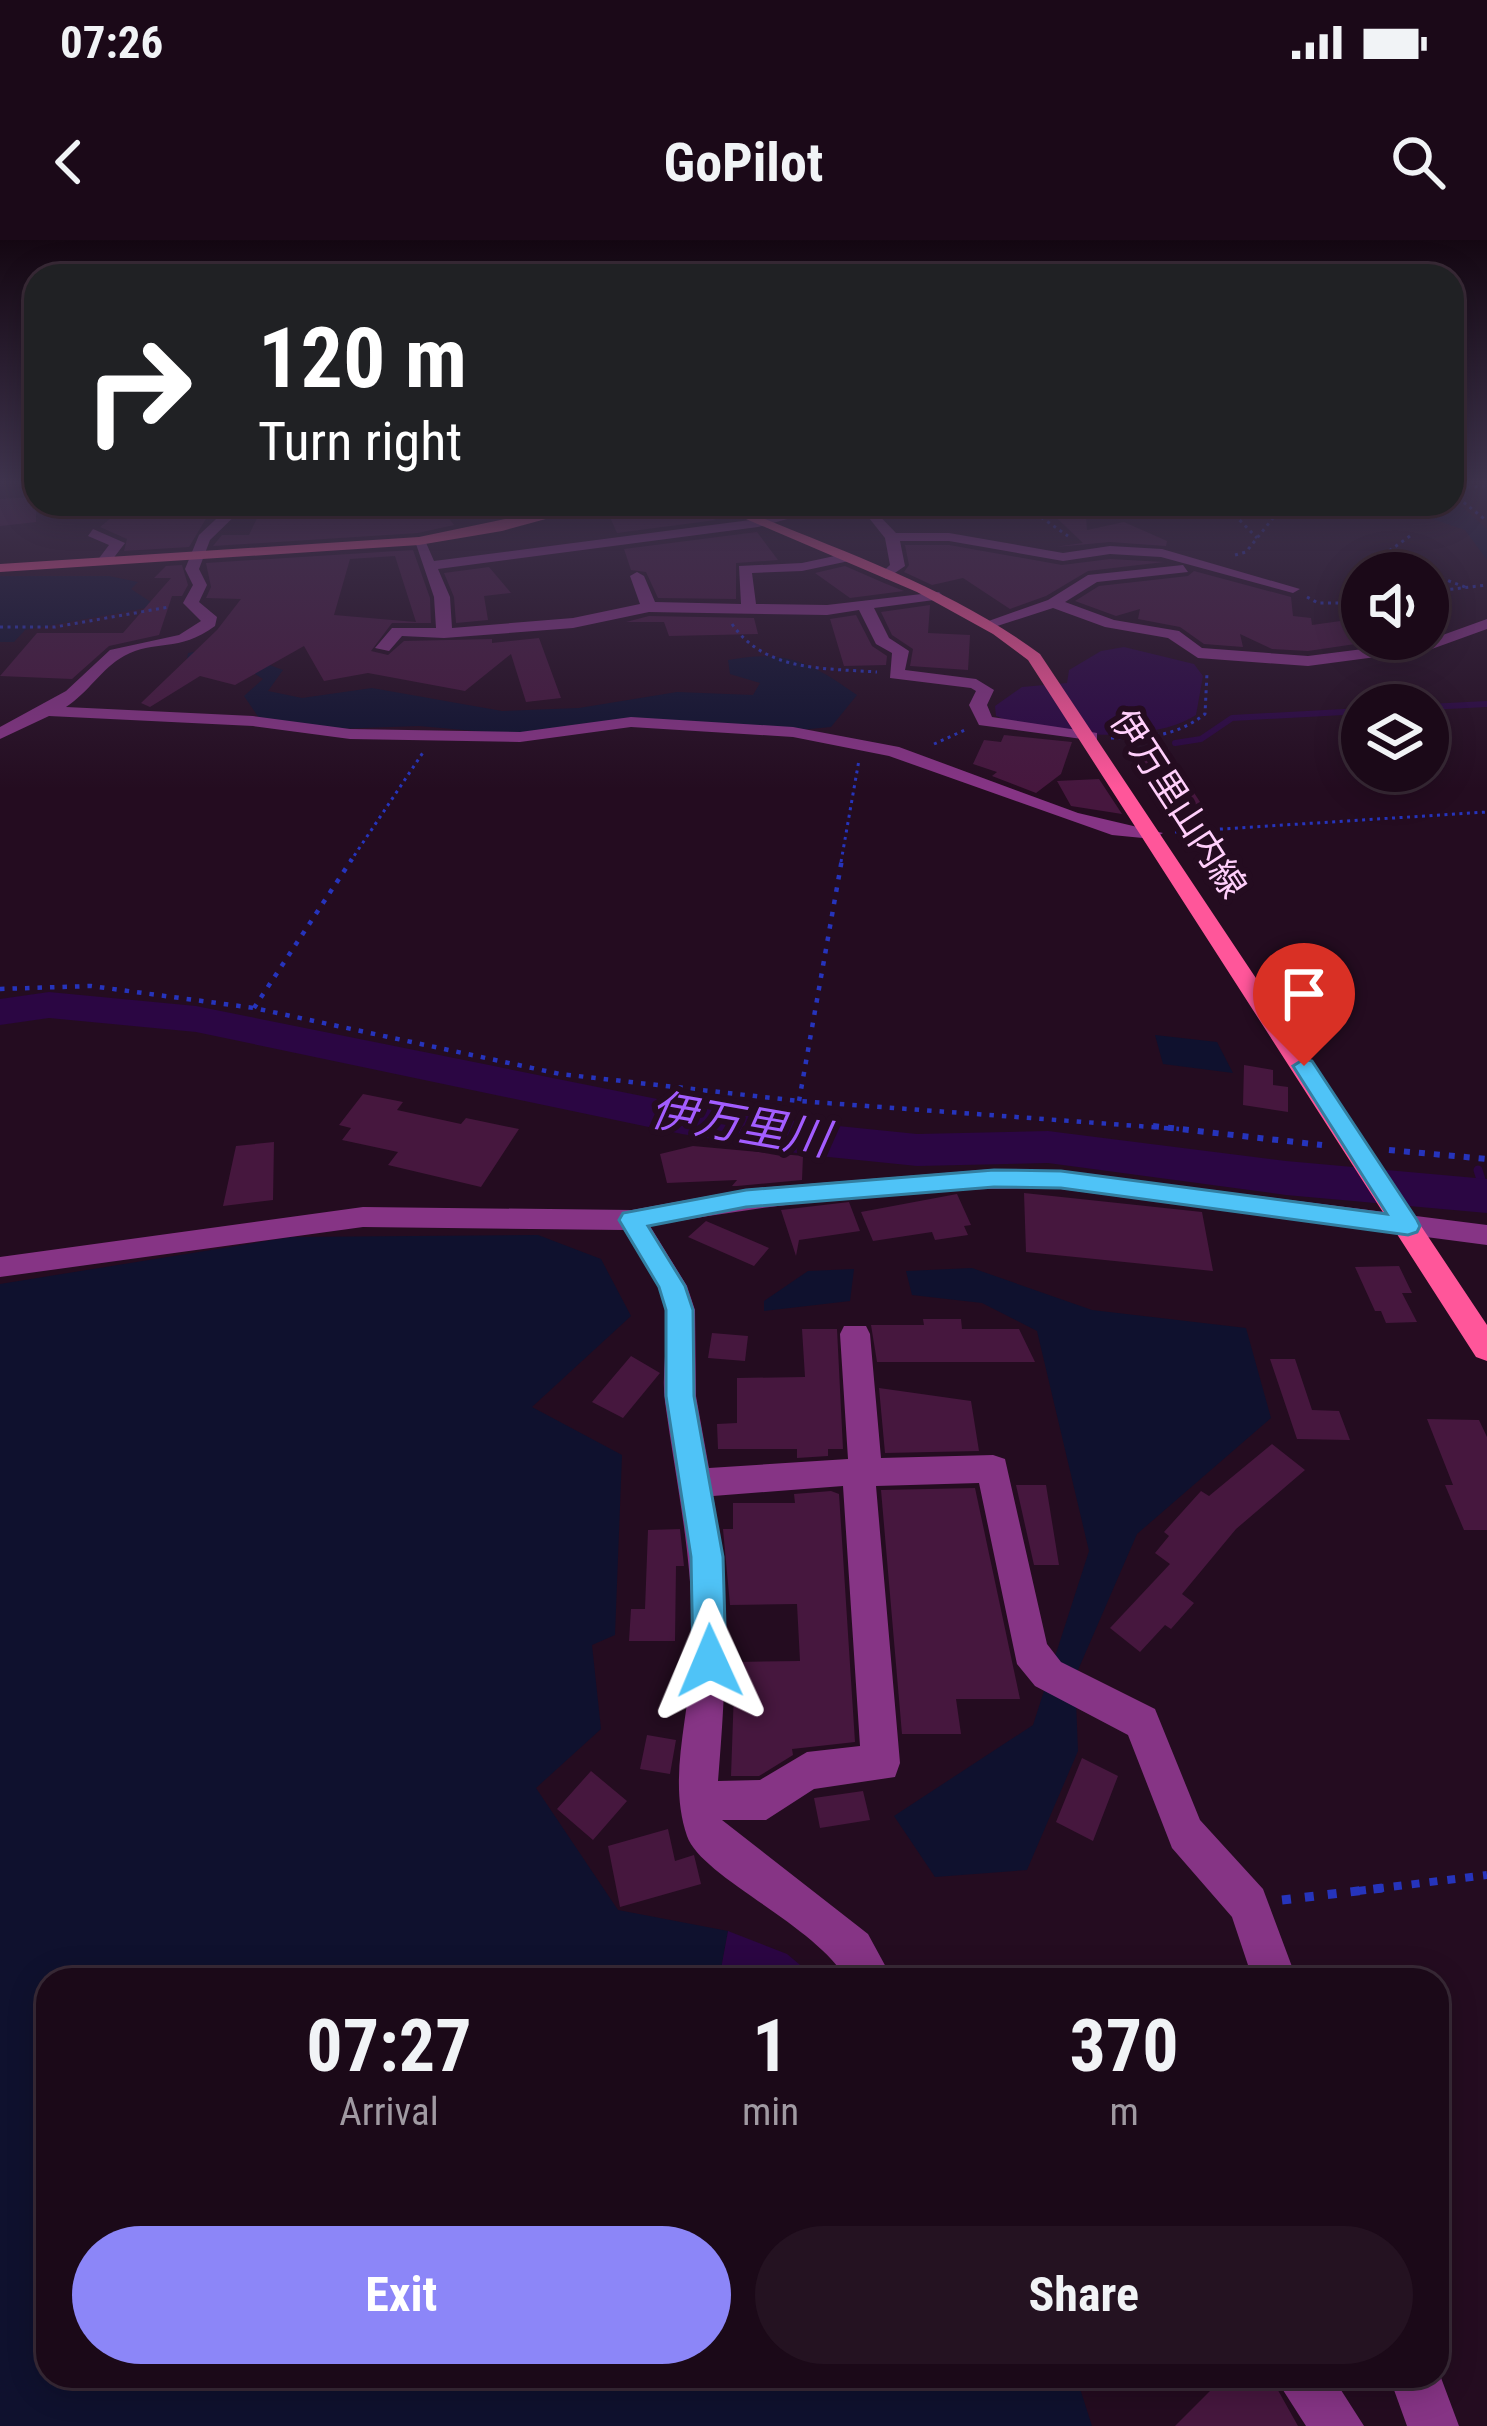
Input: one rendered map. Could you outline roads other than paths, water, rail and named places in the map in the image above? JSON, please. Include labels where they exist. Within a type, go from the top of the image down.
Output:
[{"type":"main road","name":"伊万里山内線","points":[[911,585],[991,623],[1034,657],[1487,1349]]},
{"type":"street","points":[[0,734],[85,686],[115,653],[165,647],[192,637],[209,617],[191,603],[200,585]]},
{"type":"street","points":[[437,585],[443,633]]},
{"type":"street","points":[[641,585],[649,607]]},
{"type":"street","points":[[746,585],[749,610]]},
{"type":"street","points":[[991,623],[1053,602],[1082,585]]},
{"type":"street","points":[[1279,585],[1293,589]]},
{"type":"street","points":[[382,648],[398,632],[573,623],[649,607],[866,608],[934,595]]},
{"type":"street","points":[[1053,602],[1111,624],[1173,634],[1198,653],[1292,660],[1429,646],[1487,624]]},
{"type":"street","points":[[866,608],[882,641],[901,651],[896,674],[976,684],[985,690],[978,705],[985,721],[1090,737]]},
{"type":"street","points":[[45,711],[253,721],[350,734],[520,737],[651,722],[793,732],[908,756],[1071,817],[1119,831],[1153,833]]},
{"type":"street","points":[[0,1267],[363,1217],[632,1220],[746,1199],[994,1178],[1061,1180],[1487,1235]]},
{"type":"street","points":[[632,1220],[672,1286],[680,1310],[680,1396],[707,1557],[710,1661],[696,1802],[708,1839],[795,1899],[853,1948],[864,1968]]},
{"type":"street","points":[[696,1802],[766,1800],[807,1771],[881,1763],[859,1486],[866,1456],[855,1334]]},
{"type":"street","points":[[693,1484],[784,1474],[993,1468],[1030,1652],[1048,1674],[1142,1722],[1186,1834],[1248,1904],[1271,1968]]},
{"type":"street","points":[[1309,2388],[1338,2426]]},
{"type":"street","points":[[1419,2388],[1433,2426]]},
{"type":"waterway","points":[[1449,706],[1487,704]]},
{"type":"waterway","points":[[1175,743],[1201,739],[1232,718],[1341,712]]},
{"type":"waterway","name":"伊万里川","points":[[0,1012],[49,1005],[196,1019],[682,1119],[809,1139],[917,1150],[1048,1147],[1286,1178],[1487,1196]]},
{"type":"waterway","points":[[1478,1170],[1486,1196]]}]
